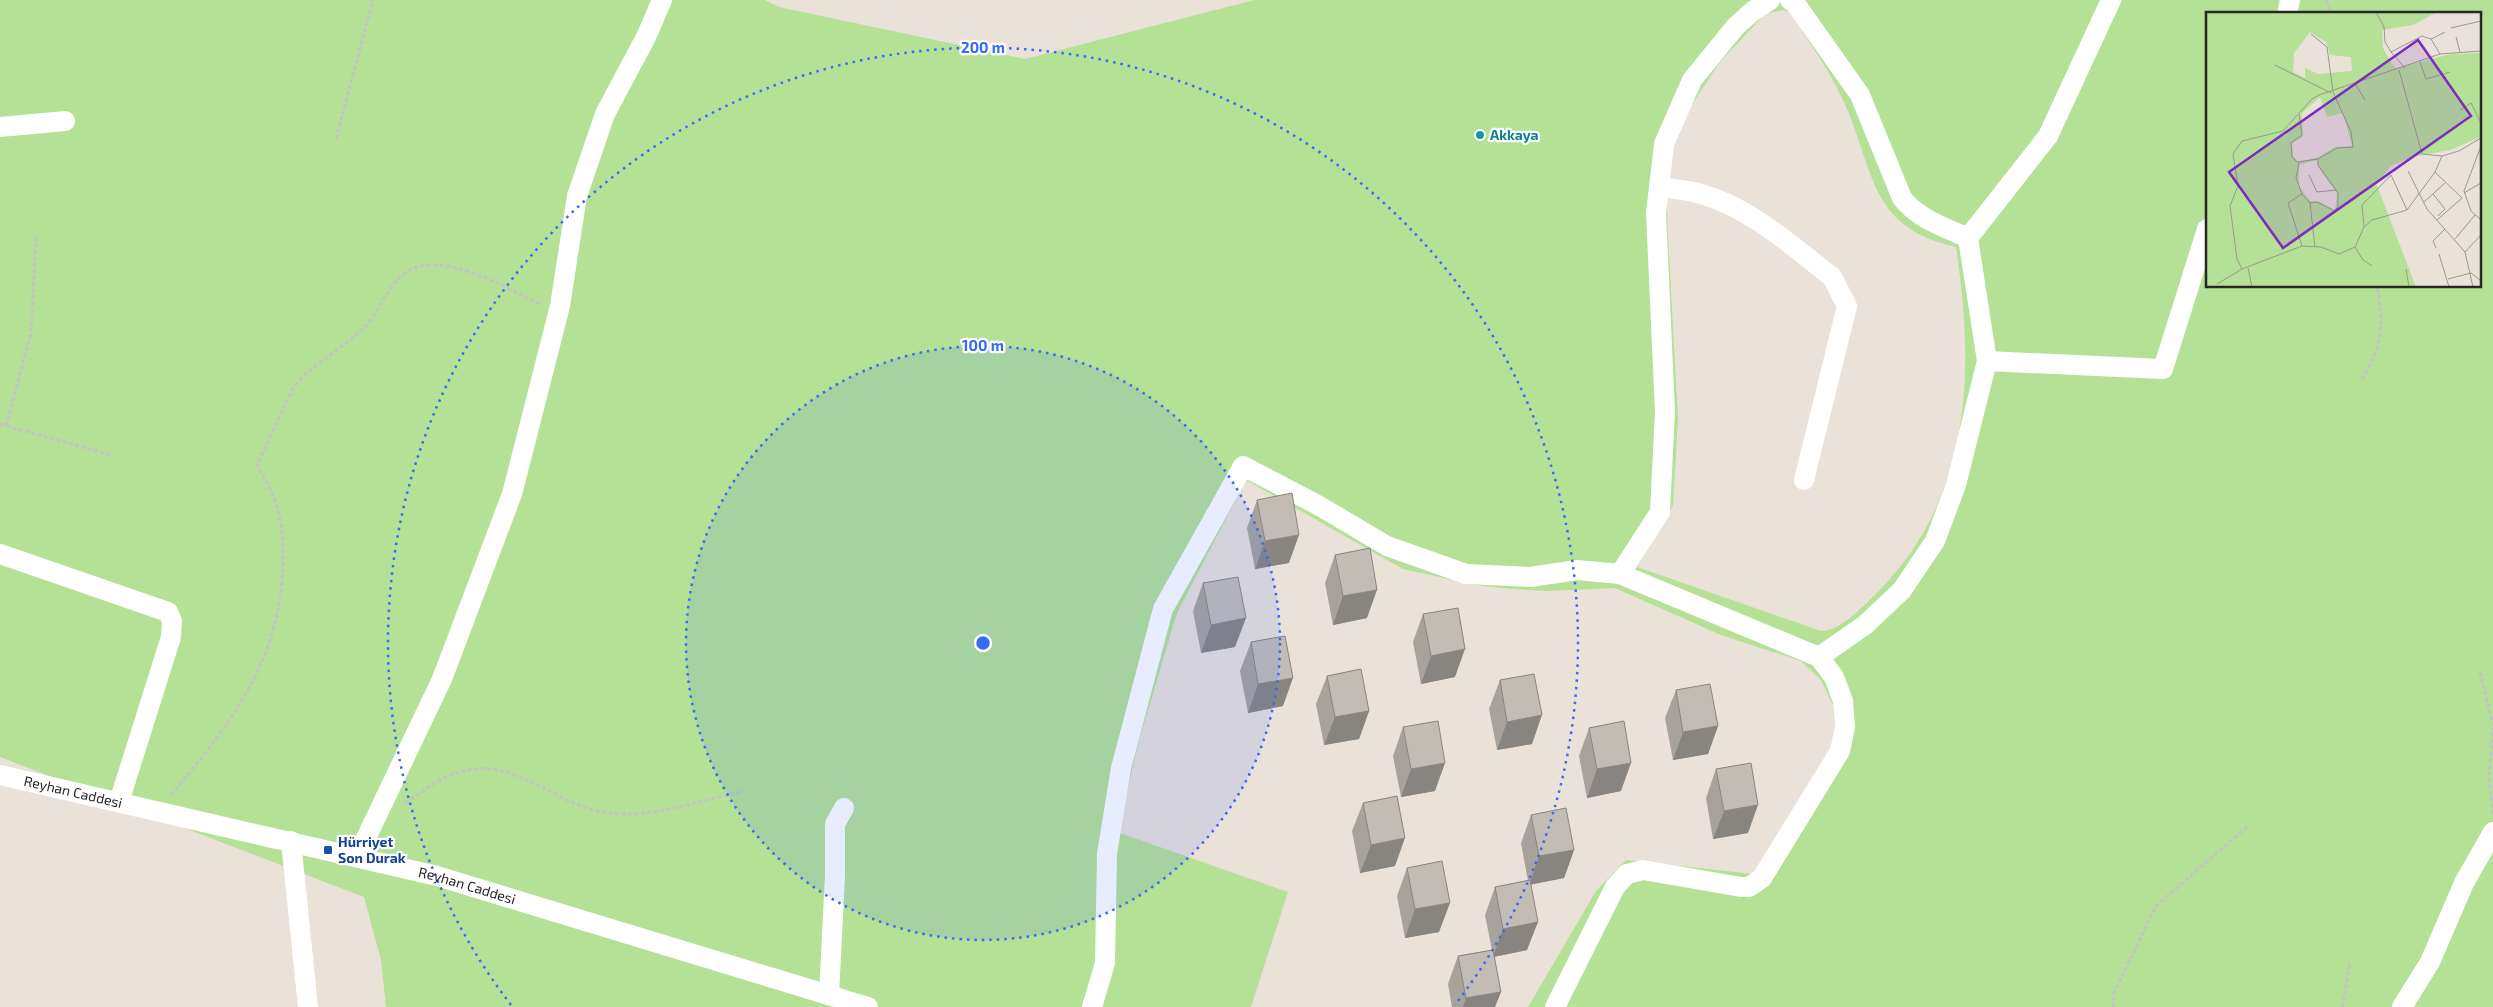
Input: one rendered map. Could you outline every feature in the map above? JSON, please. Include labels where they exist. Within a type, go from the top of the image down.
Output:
[{"type":"street","points":[[357,857],[442,679],[508,503],[558,313],[577,196],[605,114],[646,37],[662,0]]},
{"type":"street","points":[[1620,574],[1660,512],[1665,412],[1656,213],[1664,144],[1692,80],[1736,26],[1753,11],[1770,0]]},
{"type":"street","points":[[1790,0],[1795,3],[1860,95],[1902,198],[1910,209],[1968,238]]},
{"type":"street","points":[[1819,657],[1865,625],[1902,590],[1935,541],[1956,485],[1987,361],[1968,238],[2048,136],[2111,0]]},
{"type":"street","points":[[0,127],[65,121]]},
{"type":"street","points":[[1659,187],[1702,194],[1740,211],[1765,225],[1832,276],[1838,285],[1846,306],[1804,480]]},
{"type":"street","points":[[1987,361],[2163,369],[2206,232]]},
{"type":"street","points":[[1092,1007],[1105,963],[1106,854],[1121,768],[1163,609],[1243,466],[1316,504],[1387,546],[1466,574],[1530,577],[1577,570],[1620,574],[1819,657],[1834,677],[1843,701],[1845,727],[1840,752],[1762,878],[1749,887],[1741,887],[1643,870],[1627,874],[1615,886],[1555,1007]]},
{"type":"street","points":[[0,554],[168,612],[172,621],[172,638],[118,802]]},
{"type":"street","name":"Reyhan Caddesi","points":[[0,774],[437,876],[868,1007]]},
{"type":"street","points":[[829,995],[835,876],[835,824],[844,808]]},
{"type":"street","points":[[2402,1007],[2430,962],[2464,883],[2493,832]]},
{"type":"street","points":[[291,841],[308,1007]]},
{"type":"path","points":[[336,139],[373,0]]},
{"type":"path","points":[[2326,0],[2331,12]]},
{"type":"path","points":[[6,426],[31,333],[36,237]]},
{"type":"path","points":[[158,810],[211,747],[256,678],[274,631],[282,578],[283,531],[274,497],[257,465],[294,388],[302,377],[364,327],[398,279],[410,270],[423,264],[471,271],[558,313]]},
{"type":"path","points":[[2362,379],[2375,357],[2381,332],[2377,288]]},
{"type":"path","points":[[0,424],[111,455]]},
{"type":"path","points":[[2480,672],[2493,727],[2489,781],[2493,817]]},
{"type":"path","points":[[403,804],[446,777],[476,767],[497,768],[517,775],[577,805],[609,813],[636,815],[740,792]]},
{"type":"path","points":[[2113,1007],[2114,993],[2156,906],[2247,827]]},
{"type":"path","points":[[2342,1007],[2350,964]]},
{"type":"green space","points":[[0,0],[765,0],[779,7],[1025,59],[1254,0],[2493,0],[2493,1007],[1528,1007],[1596,891],[1626,860],[1753,874],[1832,757],[1835,732],[1833,705],[1821,680],[1801,661],[1721,635],[1615,588],[1547,591],[1513,589],[1475,585],[1403,569],[1246,480],[1177,613],[1140,737],[1117,832],[1288,892],[1251,1007],[386,1007],[381,960],[364,897],[0,757]],"holes":[[[1784,10],[1790,12],[1825,66],[1843,100],[1869,172],[1878,192],[1890,210],[1905,225],[1927,238],[1956,247],[1965,341],[1964,387],[1959,432],[1949,475],[1932,517],[1908,557],[1876,594],[1844,623],[1829,630],[1821,631],[1637,567],[1673,506],[1678,419],[1666,199],[1670,156],[1685,115],[1720,62],[1765,14]]]},
{"type":"building","points":[[1292,493],[1299,535],[1265,541],[1257,500]]},
{"type":"building","points":[[1370,548],[1377,590],[1343,596],[1335,555]]},
{"type":"building","points":[[1238,577],[1246,618],[1211,625],[1203,583]]},
{"type":"building","points":[[1458,608],[1465,649],[1431,656],[1423,614]]},
{"type":"building","points":[[1285,636],[1293,678],[1258,684],[1251,642]]},
{"type":"building","points":[[1361,669],[1369,711],[1335,717],[1327,676]]},
{"type":"building","points":[[1534,674],[1542,715],[1507,722],[1500,680]]},
{"type":"building","points":[[1710,684],[1718,726],[1683,732],[1676,690]]},
{"type":"building","points":[[1438,721],[1445,763],[1411,769],[1403,727]]},
{"type":"building","points":[[1624,721],[1631,763],[1597,769],[1589,728]]},
{"type":"building","points":[[1751,763],[1758,805],[1724,811],[1716,769]]},
{"type":"building","points":[[1397,796],[1405,838],[1371,845],[1363,803]]},
{"type":"building","points":[[1566,808],[1574,850],[1539,856],[1531,815]]},
{"type":"building","points":[[1442,861],[1450,903],[1415,909],[1407,868]]},
{"type":"building","points":[[1530,880],[1538,922],[1503,929],[1495,887]]},
{"type":"building","points":[[1493,950],[1501,992],[1466,998],[1458,956]]},
{"type":"place","name":"Akkaya","points":[[1480,135]]},
{"type":"place","name":"Hürriyet Son Durak","points":[[328,850]]}]
